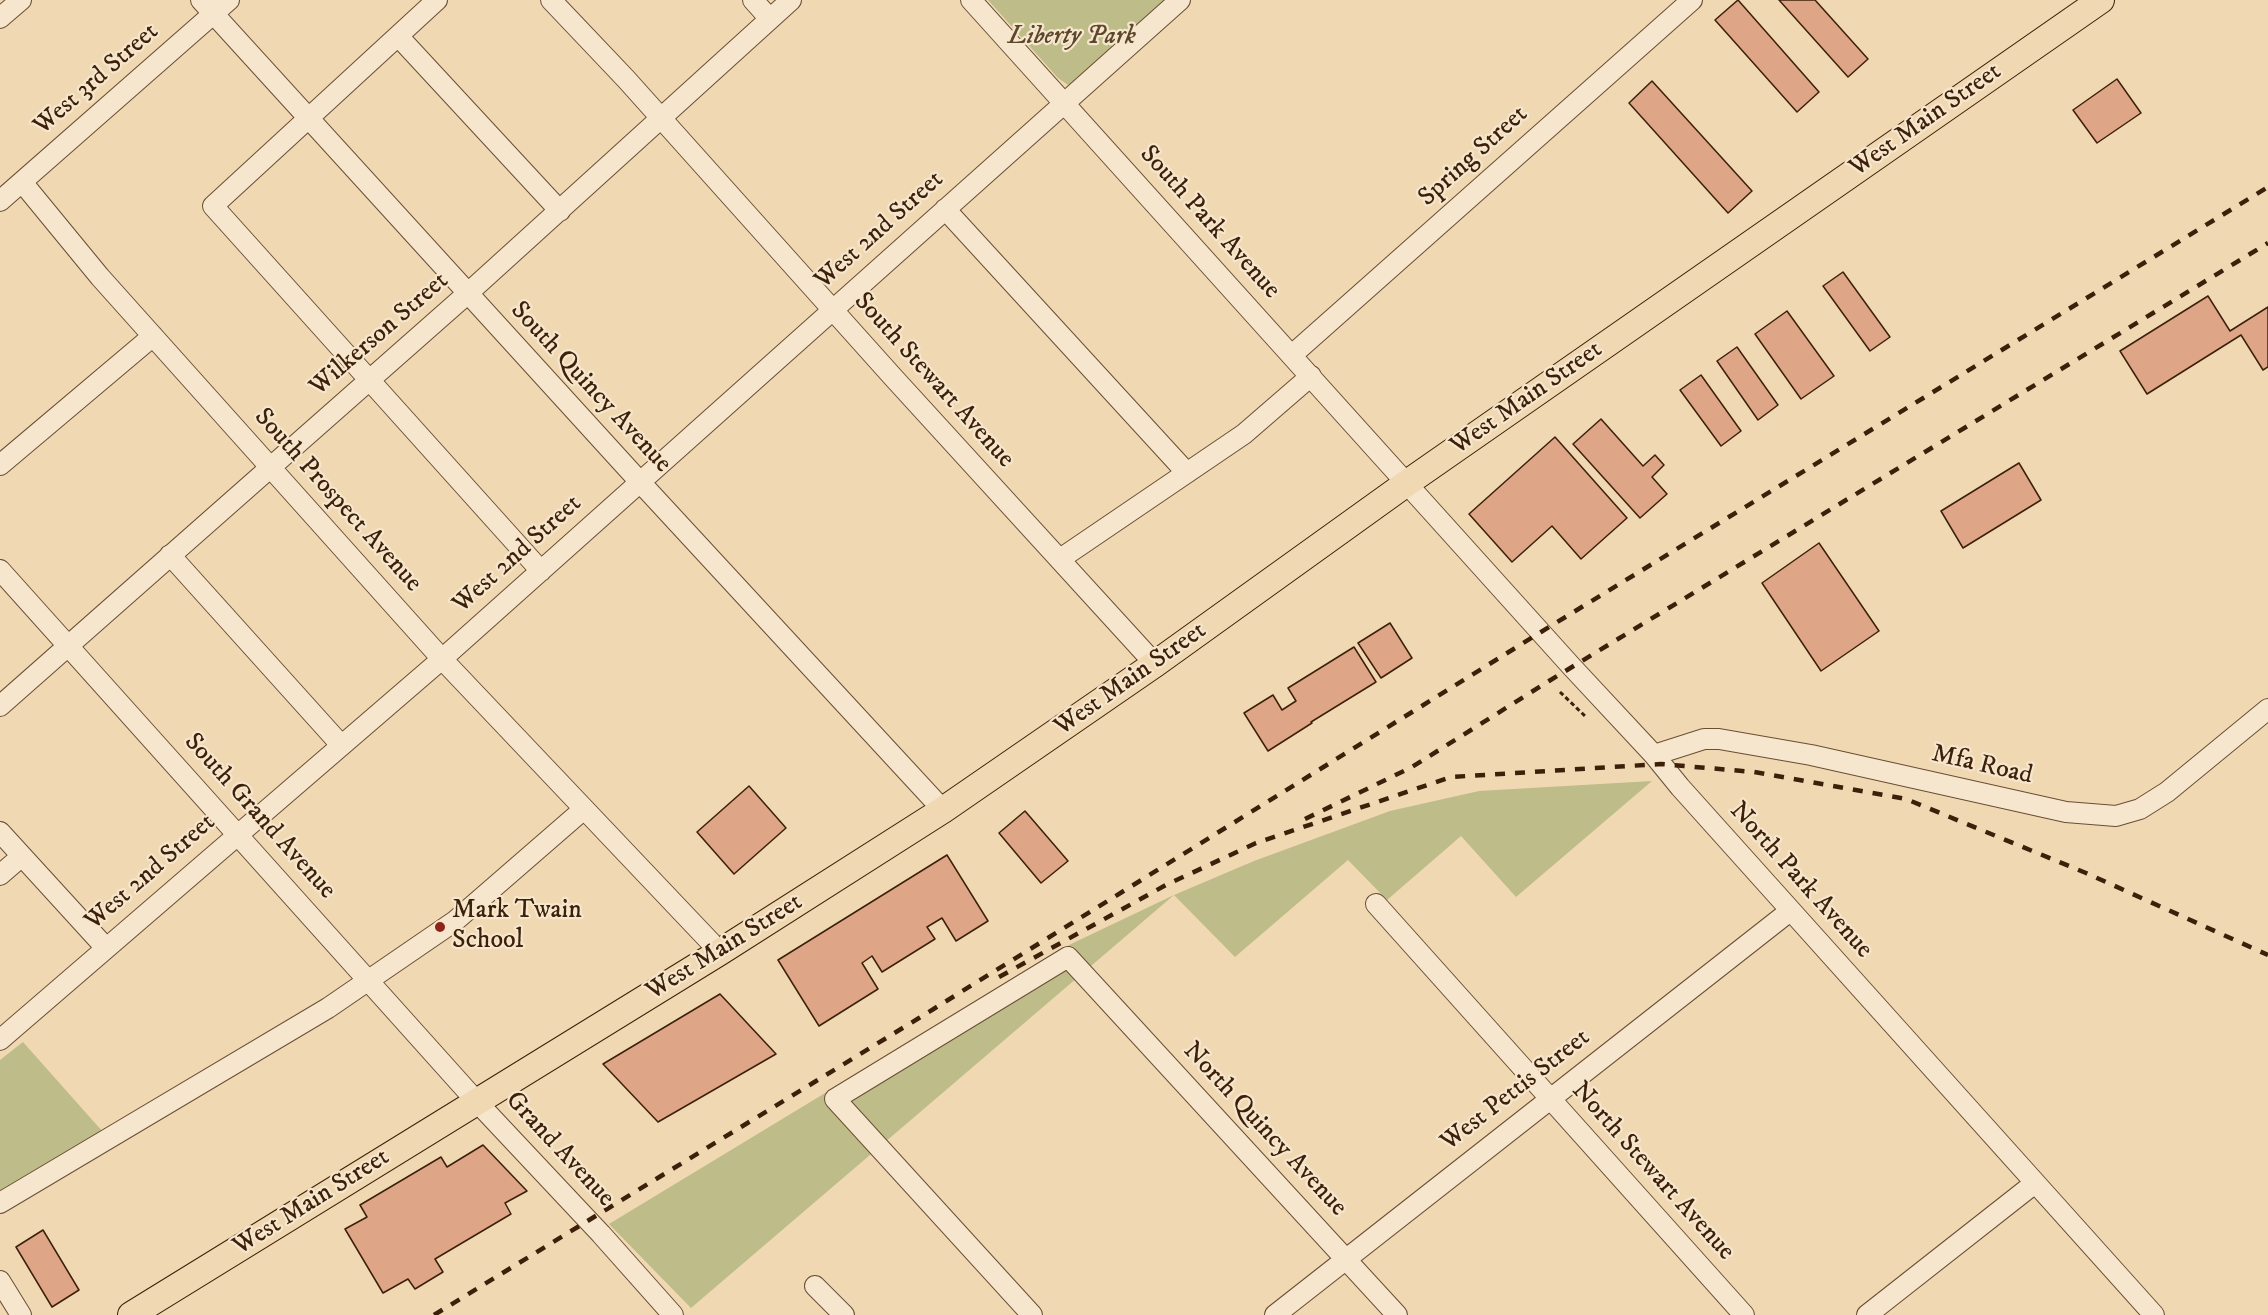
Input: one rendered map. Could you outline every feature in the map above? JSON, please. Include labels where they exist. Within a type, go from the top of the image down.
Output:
[{"type":"main road","name":"West Main Street","points":[[131,1315],[720,952],[944,810],[1155,664],[1407,483],[2101,0]]},
{"type":"street","points":[[0,18],[21,0]]},
{"type":"street","name":"West 3rd Street","points":[[0,201],[207,7],[229,0]]},
{"type":"street","points":[[437,0],[213,207],[541,571]]},
{"type":"street","name":"South Stewart Avenue","points":[[551,0],[662,118],[832,310],[1155,664]]},
{"type":"street","points":[[753,0],[770,19]]},
{"type":"street","name":"Wilkerson Street","points":[[0,706],[560,211],[791,0]]},
{"type":"street","name":"South Park Avenue","points":[[970,0],[1407,483]]},
{"type":"street","name":"West 2nd Street","points":[[0,1040],[237,833],[442,659],[1180,0]]},
{"type":"street","name":"Spring Street","points":[[1292,355],[1692,0]]},
{"type":"street","name":"South Quincy Avenue","points":[[207,7],[467,294],[944,810]]},
{"type":"street","points":[[398,36],[560,211]]},
{"type":"street","name":"South Prospect Avenue","points":[[22,182],[100,277],[442,659],[720,952]]},
{"type":"street","points":[[945,209],[1187,473]]},
{"type":"street","points":[[0,465],[153,336]]},
{"type":"street","points":[[1060,559],[1244,434],[1311,376]]},
{"type":"street","name":"North Park Avenue","points":[[1407,483],[1654,755],[1790,911],[2154,1315]]},
{"type":"street","points":[[170,555],[341,745]]},
{"type":"street","name":"South Grand Avenue","points":[[0,570],[477,1102]]},
{"type":"street","name":"Mfa Road","points":[[1654,755],[1704,739],[1719,739],[1811,755],[2066,813],[2116,816],[2140,809],[2167,792],[2268,709]]},
{"type":"street","points":[[0,1203],[328,1008],[455,921],[584,809]]},
{"type":"street","points":[[0,832],[106,948]]},
{"type":"street","points":[[0,875],[22,856]]},
{"type":"street","name":"North Stewart Avenue","points":[[1376,904],[1744,1315]]},
{"type":"street","name":"West Pettis Street","points":[[1275,1315],[1790,911]]},
{"type":"street","name":"North Quincy Avenue","points":[[1032,1315],[835,1099],[1068,957],[1397,1315]]},
{"type":"street","name":"Grand Avenue","points":[[477,1102],[601,1234],[668,1314]]},
{"type":"street","points":[[1867,1315],[2035,1183]]},
{"type":"street","points":[[0,1281],[21,1315]]},
{"type":"street","points":[[815,1286],[844,1315]]},
{"type":"path","points":[[1560,692],[1586,717]]},
{"type":"green space","name":"Liberty Park","points":[[988,0],[1172,0],[1080,82],[1068,85],[1058,78]]},
{"type":"green space","points":[[1652,781],[1516,897],[1461,836],[1387,900],[1348,860],[1235,957],[1174,895],[1254,861],[1390,811],[1479,791]]},
{"type":"green space","points":[[1174,895],[691,1308],[609,1224],[1071,944]]},
{"type":"green space","points":[[23,1042],[103,1132],[0,1194],[0,1060]]},
{"type":"building","points":[[1738,0],[1819,92],[1797,112],[1715,20]]},
{"type":"building","points":[[1779,0],[1815,0],[1868,59],[1848,77]]},
{"type":"building","points":[[2117,79],[2141,113],[2097,143],[2073,110]]},
{"type":"building","points":[[1652,81],[1752,191],[1728,213],[1629,103]]},
{"type":"building","points":[[1843,272],[1890,337],[1870,351],[1823,286]]},
{"type":"building","points":[[2208,296],[2230,331],[2268,307],[2268,367],[2263,370],[2241,335],[2147,394],[2120,351]]},
{"type":"building","points":[[1787,311],[1834,376],[1801,399],[1755,334]]},
{"type":"building","points":[[1737,347],[1778,405],[1758,420],[1717,361]]},
{"type":"building","points":[[1701,375],[1741,431],[1721,446],[1680,390]]},
{"type":"building","points":[[1601,419],[1643,466],[1655,455],[1664,465],[1652,477],[1667,494],[1640,518],[1573,444]]},
{"type":"building","points":[[1555,437],[1627,518],[1581,559],[1552,526],[1512,562],[1469,514]]},
{"type":"building","points":[[2019,463],[2041,500],[1963,548],[1941,511]]},
{"type":"building","points":[[1819,543],[1879,631],[1821,671],[1762,583]]},
{"type":"building","points":[[1390,623],[1412,658],[1381,678],[1358,643]]},
{"type":"building","points":[[1354,647],[1376,682],[1268,751],[1244,713],[1273,695],[1282,710],[1296,701],[1288,688]]},
{"type":"building","points":[[749,786],[786,828],[734,874],[697,832]]},
{"type":"building","points":[[1025,811],[1068,861],[1041,883],[999,833]]},
{"type":"building","points":[[947,855],[988,921],[956,941],[942,918],[927,927],[935,939],[882,972],[872,956],[862,963],[878,989],[819,1026],[778,960]]},
{"type":"building","points":[[720,994],[776,1054],[658,1122],[603,1064]]},
{"type":"building","points":[[483,1145],[527,1191],[505,1203],[511,1214],[435,1259],[443,1272],[415,1289],[408,1279],[383,1293],[345,1229],[367,1217],[360,1205],[441,1157],[447,1167]]},
{"type":"building","points":[[43,1230],[79,1290],[52,1307],[16,1247]]},
{"type":"railway","points":[[434,1315],[919,1018],[1541,632],[2268,187]]},
{"type":"railway","points":[[1305,819],[1412,767],[1549,681],[2268,243]]},
{"type":"railway","points":[[999,977],[1166,885],[1256,843],[1451,777],[1661,764],[1754,772],[1906,799],[2086,873],[2268,955]]},
{"type":"place","name":"Mark Twain School","points":[[440,927]]}]
